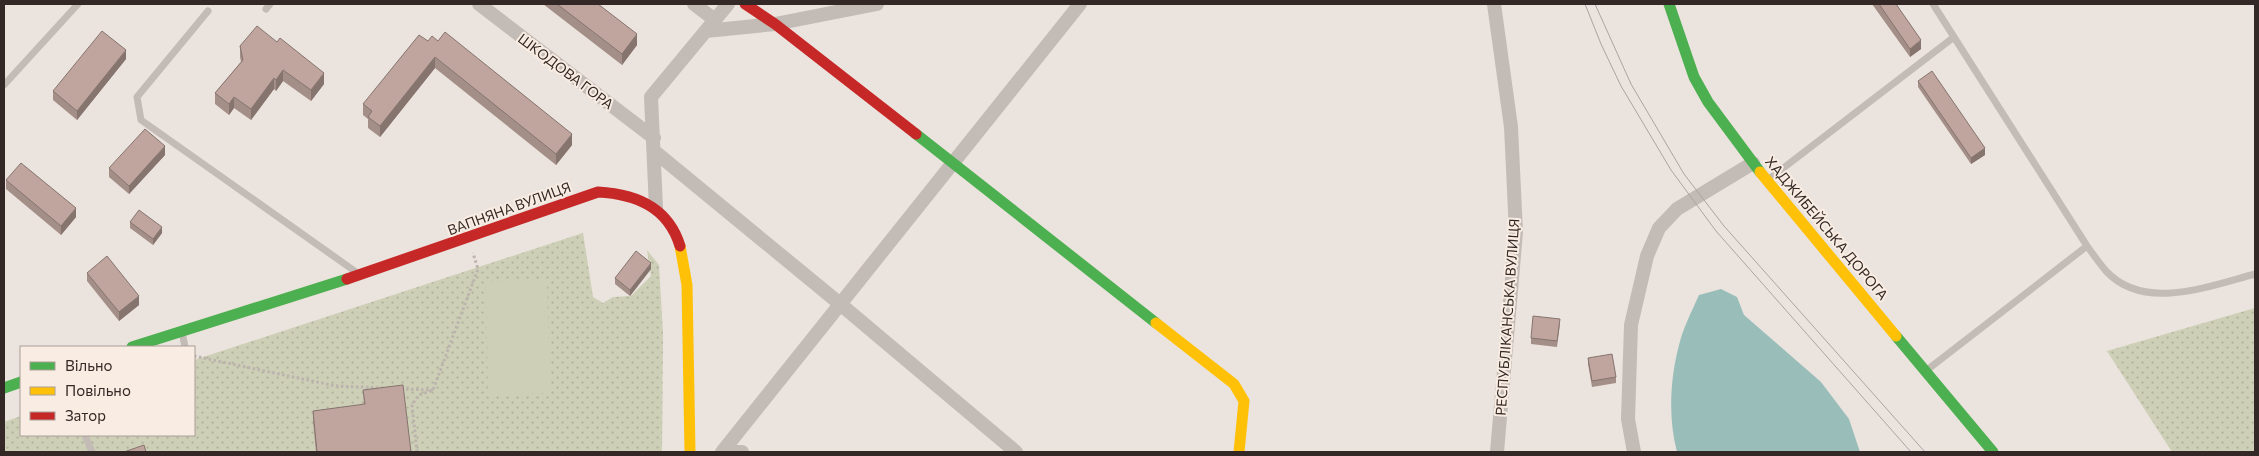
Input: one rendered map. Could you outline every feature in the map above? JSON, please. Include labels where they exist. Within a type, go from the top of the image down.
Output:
[{"type":"street","name":"ШКОДОВА ГОРА","points":[[479,4],[654,145],[1016,452]]},
{"type":"street","points":[[694,4],[715,20]]},
{"type":"street","points":[[656,208],[651,97],[728,4]]},
{"type":"street","points":[[745,4],[776,24],[1234,384],[1244,401],[1243,427],[1239,452]]},
{"type":"street","points":[[706,31],[776,24],[877,4]]},
{"type":"street","points":[[722,452],[839,303],[1080,4]]},
{"type":"street","name":"РЕСПУБЛІКАНСЬКА ВУЛИЦЯ","points":[[1494,4],[1511,127],[1516,232],[1497,452]]},
{"type":"street","name":"ХАДЖИБЕЙСЬКА ДОРОГА","points":[[1668,4],[1694,77],[1708,102],[1767,181],[1993,452]]},
{"type":"street","points":[[1634,452],[1628,419],[1632,325],[1646,256],[1659,228],[1677,209],[1753,163]]},
{"type":"street","name":"ВАПНЯНА ВУЛИЦЯ","points":[[135,346],[360,275],[598,192],[621,193],[646,201],[656,208],[671,224],[680,246],[687,280],[690,452]]},
{"type":"street","points":[[4,388],[20,382]]},
{"type":"street","points":[[735,452],[742,452]]},
{"type":"lane","points":[[4,85],[78,4]]},
{"type":"lane","points":[[1934,4],[2087,246],[2106,272],[2130,288],[2157,293],[2189,292],[2255,274]]},
{"type":"lane","points":[[208,11],[137,97],[141,120],[360,275]]},
{"type":"lane","points":[[1767,181],[1954,37]]},
{"type":"lane","points":[[1927,371],[2087,246]]},
{"type":"lane","points":[[182,332],[185,346]]},
{"type":"lane","points":[[85,436],[92,452]]},
{"type":"path","points":[[417,452],[412,405],[419,396],[433,390],[478,269],[469,238]]},
{"type":"path","points":[[195,356],[336,386],[433,390]]},
{"type":"green space","points":[[583,233],[593,297],[603,303],[613,297],[631,296],[651,276],[647,250],[659,265],[663,334],[662,452],[4,452],[4,422],[20,416],[20,436],[195,436],[195,360]]},
{"type":"green space","points":[[547,280],[550,389],[547,393],[488,395],[486,282]]},
{"type":"green space","points":[[2255,308],[2255,452],[2172,452],[2107,351]]},
{"type":"water","points":[[1721,289],[1737,297],[1744,315],[1821,382],[1849,419],[1860,452],[1677,452],[1672,426],[1671,398],[1679,345],[1699,295]]},
{"type":"building","points":[[557,4],[598,4],[637,34],[622,54]]},
{"type":"building","points":[[1879,4],[1896,4],[1921,40],[1910,49]]},
{"type":"building","points":[[257,26],[277,42],[280,38],[324,73],[311,90],[283,70],[276,80],[274,78],[251,109],[234,97],[229,104],[215,93],[243,60],[240,46]]},
{"type":"building","points":[[102,31],[126,50],[77,111],[53,91]]},
{"type":"building","points":[[445,32],[572,134],[556,154],[435,57],[380,126],[368,117],[372,111],[363,104],[419,35],[428,41],[432,36],[438,41]]},
{"type":"building","points":[[1932,71],[1985,148],[1971,158],[1918,81]]},
{"type":"building","points":[[145,129],[165,146],[129,186],[109,168]]},
{"type":"building","points":[[21,163],[76,208],[61,226],[6,180]]},
{"type":"building","points":[[139,210],[162,227],[153,239],[130,222]]},
{"type":"building","points":[[636,251],[651,263],[630,290],[615,278]]},
{"type":"building","points":[[107,256],[139,296],[119,312],[87,273]]},
{"type":"building","points":[[1533,316],[1560,319],[1557,341],[1531,338]]},
{"type":"building","points":[[1612,354],[1616,377],[1592,381],[1588,358]]},
{"type":"building","points":[[403,385],[411,452],[317,452],[313,411],[365,404],[363,390]]},
{"type":"building","points":[[144,445],[146,452],[124,452]]},
{"type":"tram line","points":[[1585,4],[1621,86],[1671,170],[1716,231],[1911,452]]},
{"type":"tram line","points":[[1595,4],[1631,84],[1684,174],[1724,226],[1925,452]]},
{"type":"traffic: fast","points":[[1669,4],[1694,77],[1708,102],[1760,172]]},
{"type":"traffic: fast","points":[[916,134],[1156,323]]},
{"type":"traffic: fast","points":[[135,346],[347,279]]},
{"type":"traffic: fast","points":[[1896,336],[1993,452]]},
{"type":"traffic: fast","points":[[4,388],[20,382]]},
{"type":"traffic: slow","points":[[1760,172],[1896,336]]},
{"type":"traffic: slow","points":[[680,246],[687,285],[690,452]]},
{"type":"traffic: slow","points":[[1156,323],[1234,384],[1244,401],[1239,452]]},
{"type":"traffic: jam","points":[[745,4],[775,24],[916,134]]},
{"type":"traffic: jam","points":[[347,279],[598,192],[625,196],[649,205],[667,221],[675,233],[680,246]]}]
